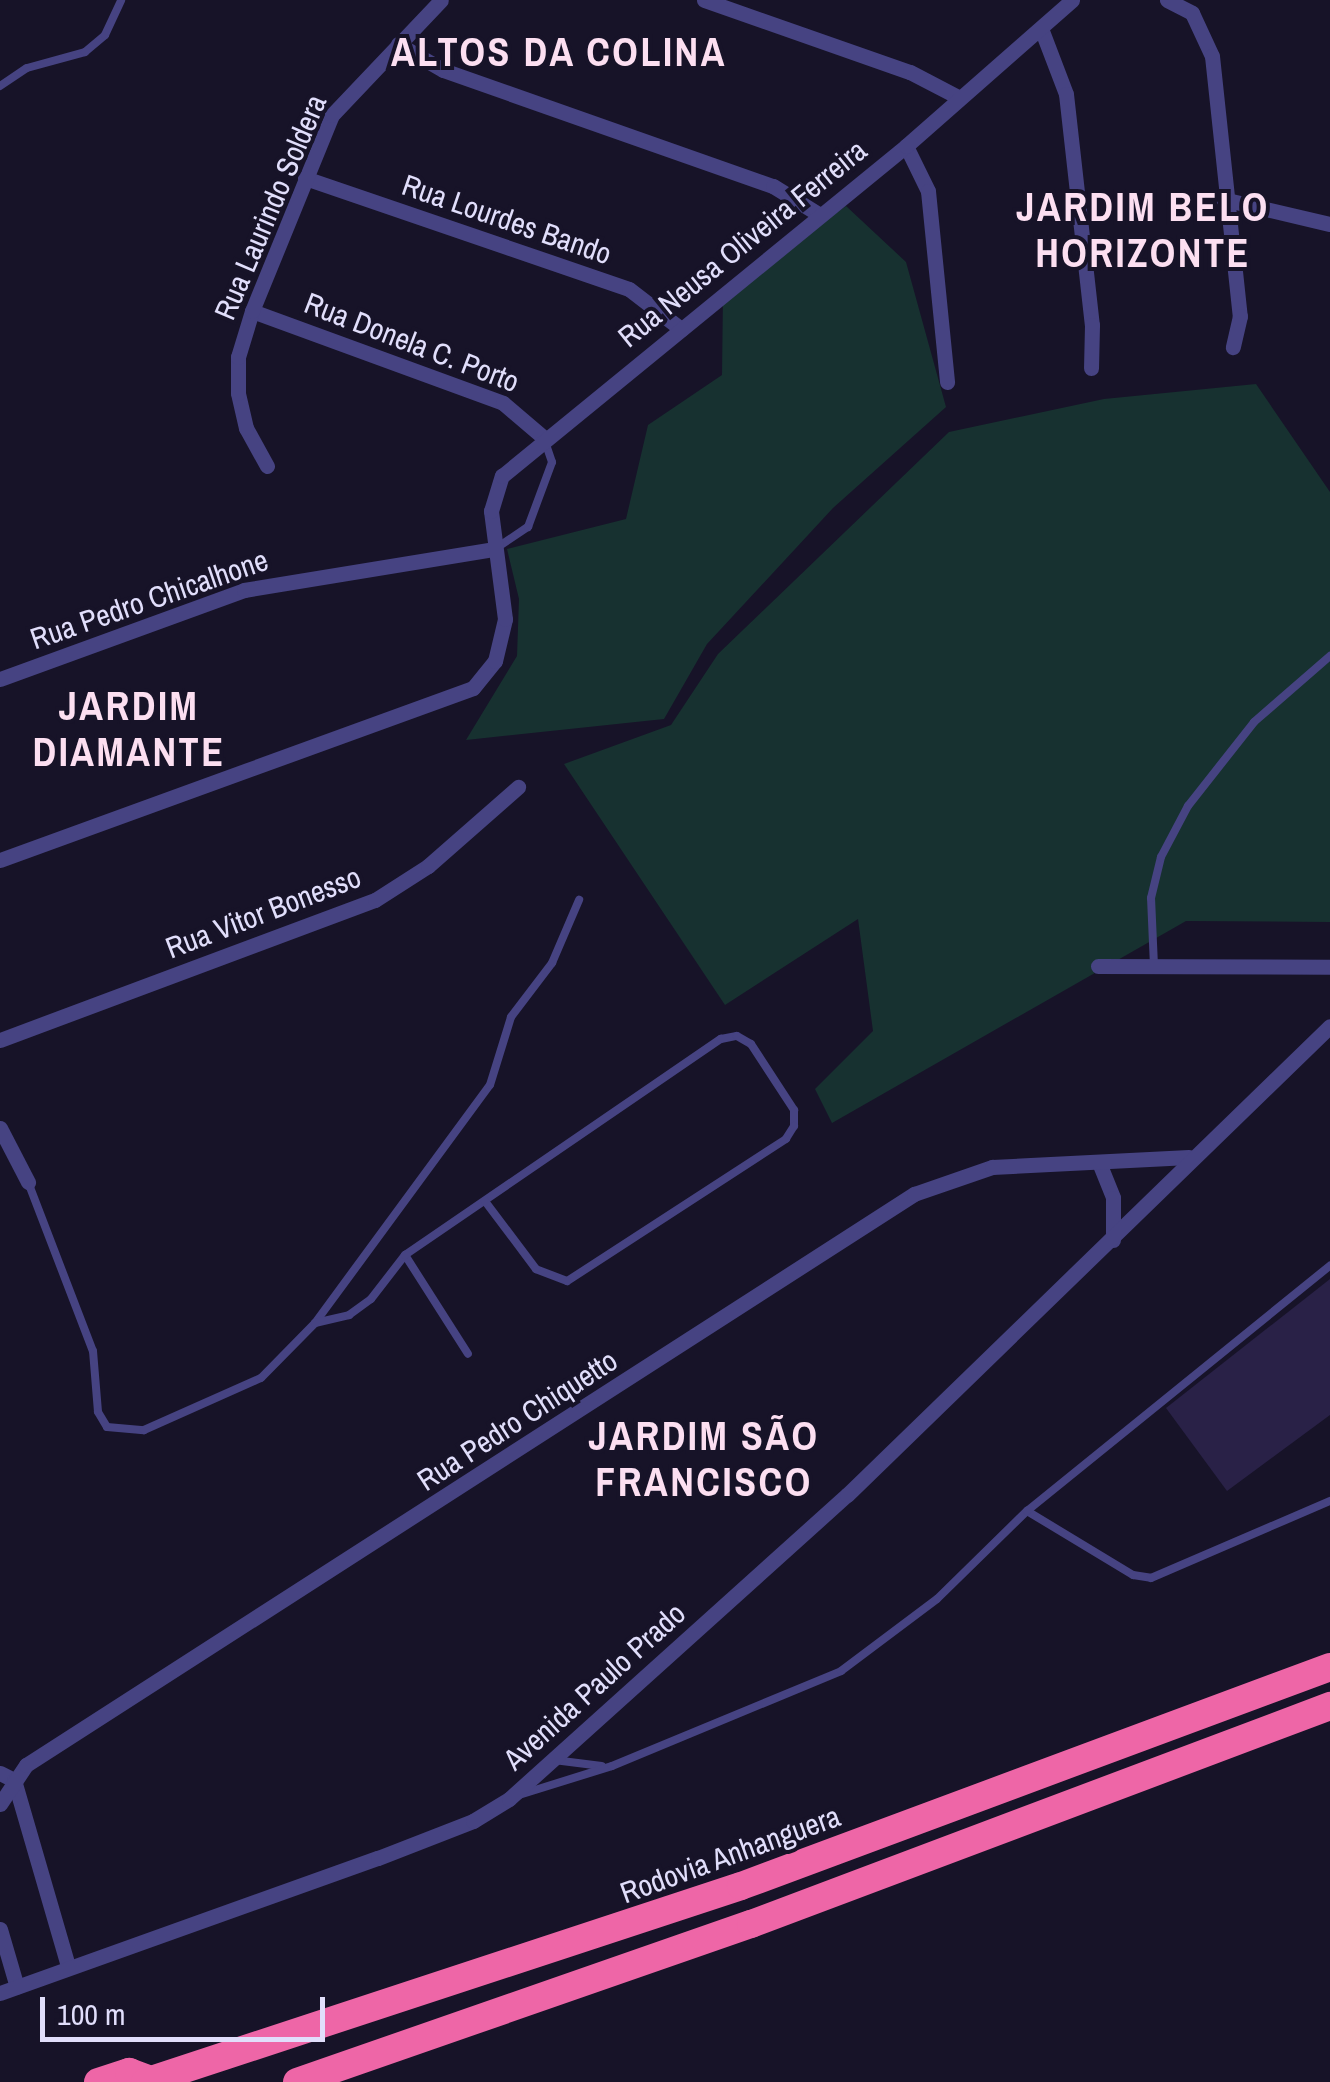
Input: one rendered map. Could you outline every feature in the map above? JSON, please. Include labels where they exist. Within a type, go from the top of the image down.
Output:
[{"type":"highway","name":"Rodovia Anhanguera","points":[[98,2082],[128,2072],[148,2081],[741,1886],[1330,1667]]},
{"type":"highway","points":[[297,2082],[751,1924],[1330,1706]]},
{"type":"street","name":"Rua Laurindo Soldera","points":[[268,466],[246,428],[236,378],[252,311],[339,105],[441,0]]},
{"type":"street","points":[[704,0],[910,72],[960,98]]},
{"type":"street","name":"Rua Neusa Oliveira Ferreira","points":[[0,860],[473,688],[494,662],[504,629],[492,492],[544,437],[906,146],[1042,31],[1072,0]]},
{"type":"street","points":[[1167,0],[1200,24],[1212,56],[1223,198],[1240,316],[1234,346]]},
{"type":"street","points":[[1042,31],[1066,94],[1092,324],[1091,368]]},
{"type":"street","points":[[398,44],[442,70],[773,186],[820,215]]},
{"type":"street","points":[[906,146],[928,191],[946,382]]},
{"type":"street","name":"Rua Lourdes Bando","points":[[305,178],[629,289],[681,329]]},
{"type":"street","points":[[1223,198],[1330,224]]},
{"type":"street","name":"Rua Donela C. Porto","points":[[252,311],[503,403],[544,437]]},
{"type":"street","name":"Rua Pedro Chicalhone","points":[[1,677],[244,590],[495,549]]},
{"type":"street","name":"Rua Vitor Bonesso","points":[[0,1040],[375,900],[428,866],[518,787]]},
{"type":"street","points":[[1098,966],[1330,967]]},
{"type":"street","name":"Avenida Paulo Prado","points":[[0,1993],[473,1822],[509,1799],[847,1495],[1330,1026]]},
{"type":"street","points":[[0,1128],[28,1182]]},
{"type":"street","name":"Rua Pedro Chiquetto","points":[[0,1804],[7,1776],[914,1194],[974,1169],[1190,1158]]},
{"type":"street","points":[[1148,1161],[1158,1172],[1155,1198]]},
{"type":"street","points":[[1100,1165],[1114,1198],[1113,1240]]},
{"type":"street","points":[[7,1776],[68,1966]]},
{"type":"street","points":[[0,1929],[17,1987]]},
{"type":"lane","points":[[0,86],[27,68],[86,52],[106,35],[121,0]]},
{"type":"lane","points":[[495,549],[528,528],[544,493],[552,462],[544,437]]},
{"type":"lane","points":[[1154,966],[1151,898],[1161,857],[1188,806],[1254,722],[1330,656]]},
{"type":"lane","points":[[28,1182],[94,1351],[98,1412],[107,1427],[144,1430],[262,1378],[315,1323],[490,1085],[511,1017],[552,963],[579,900]]},
{"type":"lane","points":[[315,1323],[349,1315],[371,1299],[405,1255],[721,1039],[737,1036],[752,1044],[794,1110],[794,1126],[786,1139],[567,1281],[536,1269],[485,1201]]},
{"type":"lane","points":[[405,1255],[468,1354]]},
{"type":"lane","points":[[509,1799],[612,1766],[841,1671],[936,1599],[1027,1511],[1330,1266]]},
{"type":"lane","points":[[1027,1511],[1133,1576],[1151,1578],[1330,1501]]},
{"type":"lane","points":[[554,1760],[612,1766]]},
{"type":"green space","points":[[846,206],[906,262],[946,407],[833,508],[707,644],[664,719],[466,740],[517,656],[519,599],[507,549],[626,519],[648,425],[722,375],[723,294]]},
{"type":"green space","points":[[1256,384],[1330,492],[1330,922],[1186,921],[832,1123],[815,1089],[873,1031],[858,919],[725,1005],[564,764],[671,725],[718,654],[949,432],[1104,399]]},
{"type":"building","points":[[1330,1279],[1330,1415],[1227,1491],[1166,1408]]},
{"type":"district","name":"ALTOS DA COLINA","points":[[559,52]]},
{"type":"district","name":"JARDIM BELO HORIZONTE","points":[[1143,230]]},
{"type":"district","name":"JARDIM DIAMANTE","points":[[129,729]]},
{"type":"district","name":"JARDIM SÃO FRANCISCO","points":[[704,1459]]}]
